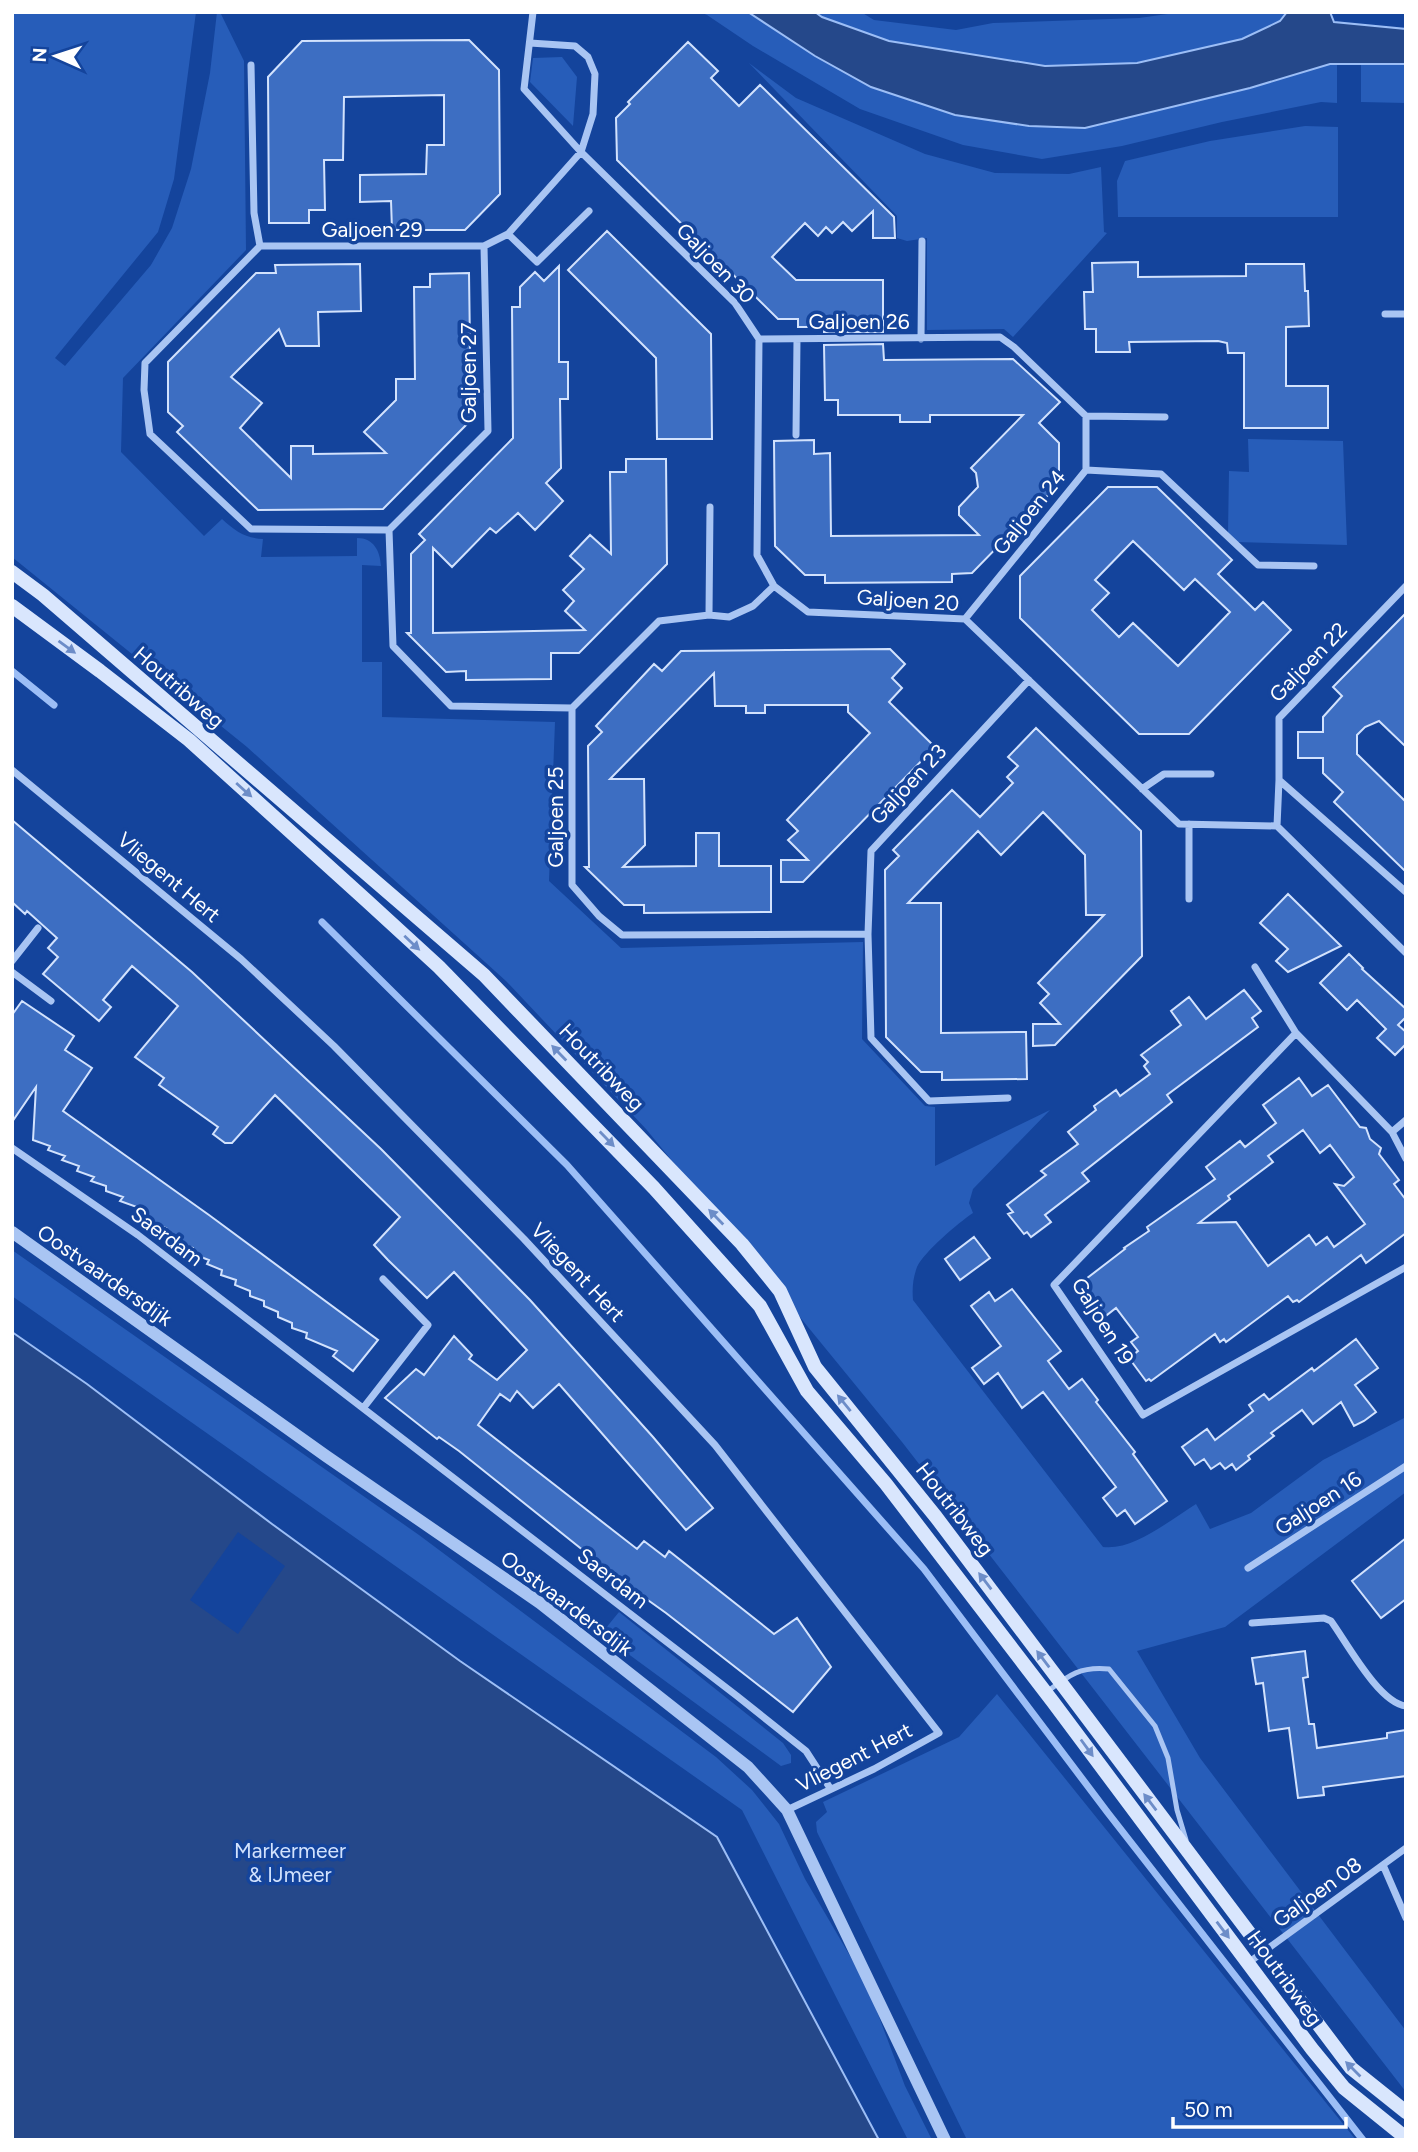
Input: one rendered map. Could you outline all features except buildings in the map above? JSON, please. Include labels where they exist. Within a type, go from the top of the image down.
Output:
[{"type":"main road","name":"Houtribweg","points":[[12,572],[43,595],[484,975],[742,1244],[780,1291],[815,1367],[936,1517],[1350,2068],[1406,2112]]},
{"type":"main road","name":"Houtribweg","points":[[12,607],[189,740],[357,892],[439,967],[654,1188],[760,1306],[807,1391],[886,1484],[1312,2049],[1344,2088],[1406,2138]]},
{"type":"street","name":"Galjoen 30","points":[[533,12],[524,89],[581,152],[735,303],[759,339]]},
{"type":"street","points":[[484,246],[508,234],[581,152],[593,114],[595,74],[588,57],[575,46],[530,43]]},
{"type":"street","points":[[251,65],[254,213],[260,246],[145,363],[144,390],[150,434],[251,529],[389,530],[393,646],[451,706],[572,708],[659,621],[709,615],[729,617],[753,606],[774,586],[757,555],[759,339]]},
{"type":"street","points":[[508,234],[537,262],[589,211]]},
{"type":"street","name":"Galjoen 26","points":[[921,339],[922,241]]},
{"type":"street","name":"Galjoen 29","points":[[260,246],[484,246]]},
{"type":"street","name":"Galjoen 27","points":[[389,530],[488,431],[484,246]]},
{"type":"street","points":[[1385,314],[1406,314]]},
{"type":"street","name":"Galjoen 26","points":[[759,339],[1000,337],[1014,347],[1086,416]]},
{"type":"street","name":"Galjoen 26","points":[[796,435],[797,339]]},
{"type":"street","points":[[1086,470],[1086,416],[1165,417]]},
{"type":"street","name":"Galjoen 24","points":[[965,619],[1086,470],[1161,474],[1258,565],[1314,566]]},
{"type":"street","points":[[709,615],[710,507]]},
{"type":"street","name":"Galjoen 20","points":[[774,586],[807,612],[965,619],[1179,824],[1189,824]]},
{"type":"street","name":"Galjoen 22","points":[[1279,780],[1279,718],[1406,586]]},
{"type":"street","name":"Galjoen 23","points":[[1008,1098],[929,1101],[871,1038],[868,934],[871,851],[1029,680]]},
{"type":"street","name":"Galjoen 25","points":[[572,708],[572,885],[599,916],[622,935],[868,934]]},
{"type":"street","name":"Vliegent Hert","points":[[12,771],[240,959],[334,1046],[523,1239],[715,1444],[939,1733],[874,1769],[787,1810]]},
{"type":"street","points":[[1142,789],[1164,774],[1211,774]]},
{"type":"street","points":[[1277,826],[1279,780]]},
{"type":"street","points":[[1279,780],[1406,892]]},
{"type":"street","points":[[1189,899],[1189,824],[1277,826],[1406,953]]},
{"type":"street","points":[[12,961],[38,928]]},
{"type":"street","points":[[1255,967],[1296,1033],[1392,1132],[1406,1160]]},
{"type":"street","points":[[12,972],[51,1001]]},
{"type":"street","name":"Galjoen 19","points":[[1296,1033],[1054,1285],[1143,1415],[1406,1267]]},
{"type":"street","points":[[1392,1132],[1406,1120]]},
{"type":"street","name":"Saerdam","points":[[12,1148],[138,1235],[806,1751],[830,1788]]},
{"type":"street","name":"Oostvaardersdijk","points":[[12,1233],[326,1456],[540,1603],[748,1767],[787,1810],[945,2140]]},
{"type":"street","points":[[363,1408],[428,1325],[383,1279]]},
{"type":"street","name":"Galjoen 16","points":[[1248,1568],[1406,1466]]},
{"type":"street","points":[[1252,1623],[1324,1618],[1331,1621],[1381,1693],[1398,1705],[1406,1706]]},
{"type":"street","name":"Galjoen 08","points":[[1248,1963],[1406,1848]]},
{"type":"street","points":[[1383,1865],[1406,1918]]},
{"type":"lane","name":"Houtribweg","points":[[1046,1693],[1077,1672],[1092,1667],[1109,1669],[1155,1726],[1168,1758],[1177,1810],[1191,1857]]},
{"type":"shaded area","points":[[12,12],[196,12],[174,179],[158,232],[55,358],[65,366],[151,265],[172,228],[191,169],[210,73],[217,12],[220,12],[244,61],[246,250],[123,378],[121,452],[204,536],[222,519],[241,533],[263,539],[261,557],[357,556],[357,538],[372,543],[379,555],[381,566],[362,565],[362,662],[382,662],[382,717],[555,722],[549,881],[621,948],[863,942],[862,1039],[925,1106],[935,1107],[935,1166],[1050,1110],[973,1189],[969,1203],[973,1213],[942,1238],[921,1261],[914,1279],[913,1300],[1103,1547],[1115,1547],[1139,1539],[1196,1504],[1210,1529],[1251,1513],[1323,1460],[1406,1417],[1406,1492],[1225,1627],[1137,1651],[1200,1758],[1406,2031],[1406,2092],[902,1442],[646,1129],[506,981],[247,747],[12,557]]},
{"type":"shaded area","points":[[700,12],[748,12],[815,56],[955,115],[1029,126],[1085,128],[1250,88],[1330,64],[1337,64],[1337,103],[1321,102],[1122,146],[1042,159],[963,145],[860,109]]},
{"type":"shaded area","points":[[748,12],[815,12],[822,17],[889,41],[1045,66],[1137,63],[1242,39],[1280,21],[1287,12],[1330,12],[1334,22],[1406,29],[1406,64],[1330,64],[1250,88],[1085,128],[1029,126],[955,115],[871,87],[815,56]]},
{"type":"shaded area","points":[[815,12],[861,12],[874,20],[956,30],[993,23],[1139,18],[1182,12],[1287,12],[1280,21],[1242,39],[1137,63],[1045,66],[889,41],[822,17]]},
{"type":"shaded area","points":[[562,57],[577,77],[573,126],[530,82],[533,58]]},
{"type":"shaded area","points":[[749,63],[796,98],[925,154],[995,173],[1069,174],[1101,167],[1104,232],[1107,233],[1013,337],[1004,329],[927,330],[927,238],[907,241],[897,238],[897,216]]},
{"type":"shaded area","points":[[1361,63],[1406,64],[1406,103],[1361,102]]},
{"type":"shaded area","points":[[1305,126],[1338,127],[1338,217],[1118,217],[1117,181],[1125,161],[1210,141]]},
{"type":"shaded area","points":[[1248,439],[1343,441],[1347,545],[1236,542],[1228,533],[1229,471],[1249,472]]},
{"type":"shaded area","points":[[12,1250],[419,1535],[716,1757],[752,1790],[779,1824],[805,1879],[867,1985],[905,2086],[932,2140],[908,2140],[742,1810],[12,1296]]},
{"type":"shaded area","name":"Markermeer & IJmeer","points":[[12,1332],[87,1384],[460,1661],[717,1837],[879,2140],[12,2140]]},
{"type":"shaded area","points":[[619,1612],[783,1743],[791,1755],[791,1763],[781,1766],[601,1634]]},
{"type":"shaded area","points":[[997,1694],[1356,2140],[967,2140],[817,1832],[816,1822],[827,1812],[823,1802],[959,1737]]},
{"type":"pier","points":[[238,1532],[285,1566],[238,1634],[190,1600]]},
{"type":"waterway","points":[[12,671],[54,705]]},
{"type":"waterway","points":[[322,922],[567,1165],[924,1569],[1108,1813],[1363,2140]]}]
